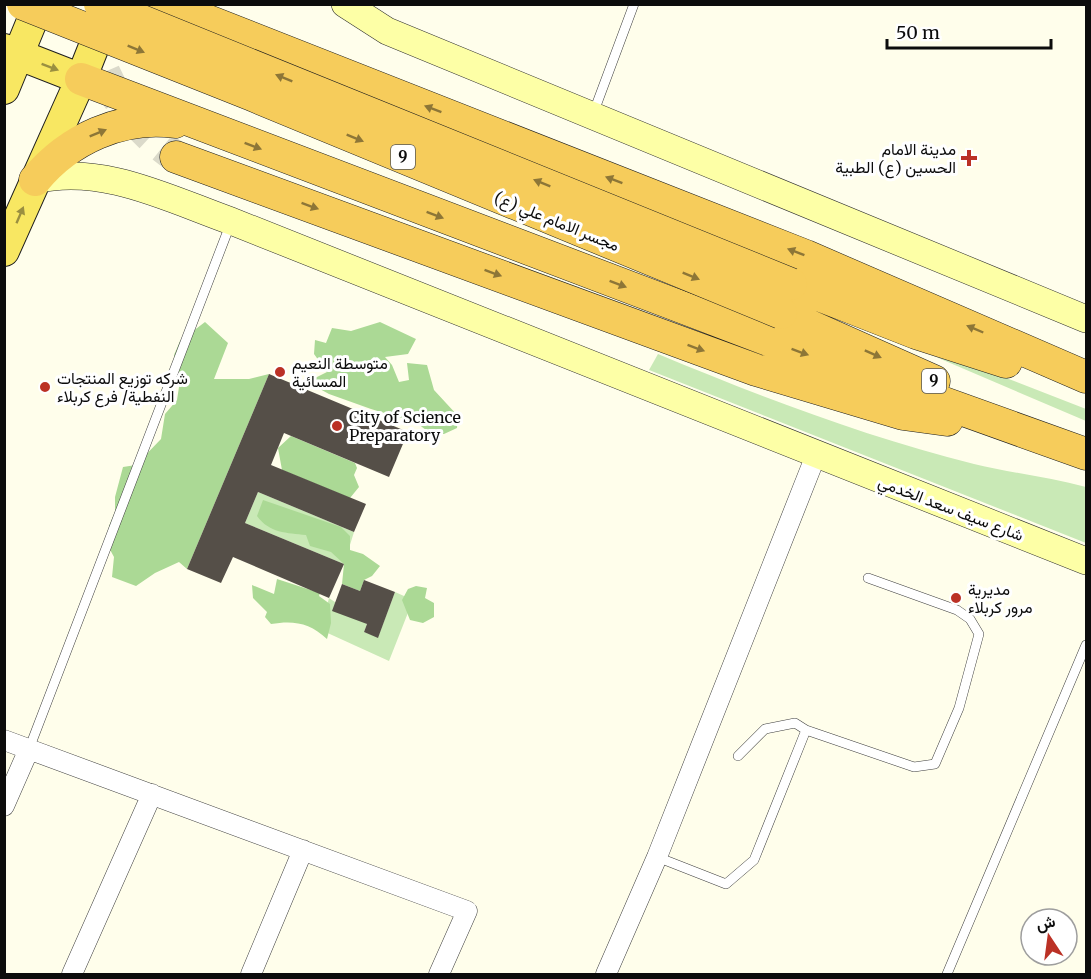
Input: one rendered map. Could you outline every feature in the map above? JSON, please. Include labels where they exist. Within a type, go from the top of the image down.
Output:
[{"type":"highway","name":"مجسر الامام علي (ع)","points":[[23,4],[252,95],[781,313],[1086,448]]},
{"type":"highway","name":"مجسر الامام علي (ع)","points":[[100,4],[916,333],[1086,387]]},
{"type":"highway","points":[[165,4],[806,256],[1086,377]]},
{"type":"highway","points":[[219,4],[258,37],[280,49]]},
{"type":"highway","points":[[303,165],[337,72]]},
{"type":"highway","points":[[81,79],[771,341],[1086,454]]},
{"type":"highway","points":[[35,180],[65,150],[104,130],[124,124],[156,121],[188,124],[209,129]]},
{"type":"highway","points":[[176,157],[756,370],[903,414],[1013,429]]},
{"type":"main road","points":[[4,89],[12,52],[39,4]]},
{"type":"main road","points":[[4,251],[81,79],[110,4]]},
{"type":"main road","points":[[345,4],[387,31],[1086,319]]},
{"type":"main road","points":[[12,52],[81,79]]},
{"type":"main road","name":"شارع سيف سعد الخدمي","points":[[35,180],[63,176],[102,177],[231,221],[1086,561]]},
{"type":"street","points":[[606,975],[657,856],[816,455]]},
{"type":"street","points":[[4,740],[467,911],[439,975]]},
{"type":"street","points":[[4,806],[29,749]]},
{"type":"street","points":[[72,975],[152,794]]},
{"type":"street","points":[[250,975],[303,850]]},
{"type":"lane","points":[[593,114],[634,4]]},
{"type":"lane","points":[[29,749],[231,221]]},
{"type":"lane","points":[[738,756],[765,729],[795,723],[806,730],[914,767],[935,764],[959,708],[980,634],[970,619],[957,610],[868,578]]},
{"type":"lane","points":[[947,975],[1086,645]]},
{"type":"lane","points":[[657,856],[726,884],[741,873],[754,860],[806,730]]},
{"type":"green space","points":[[205,322],[228,343],[214,379],[249,379],[269,374],[187,569],[179,562],[155,573],[136,586],[112,577],[114,557],[108,546],[109,526],[115,512],[115,497],[123,467],[136,465],[161,439],[165,414],[177,400],[180,374],[174,355],[180,341]]},
{"type":"green space","points":[[380,322],[416,339],[408,354],[385,357],[392,365],[399,382],[409,380],[407,363],[427,365],[434,390],[458,416],[457,428],[444,434],[431,434],[417,423],[329,394],[307,382],[327,372],[314,354],[315,340],[326,343],[332,328],[351,331]]},
{"type":"green space","points":[[658,354],[775,401],[854,429],[974,464],[1086,487],[1086,543],[649,370]]},
{"type":"green space","points":[[936,357],[1001,376],[1086,409],[1086,421]]},
{"type":"green space","points":[[291,436],[355,463],[357,468],[354,475],[359,487],[350,498],[282,470],[278,448]]},
{"type":"green space","points":[[258,492],[354,532],[344,564],[245,523]]},
{"type":"green space","points":[[263,500],[341,527],[350,536],[350,550],[363,554],[380,566],[372,576],[364,580],[360,591],[342,584],[344,564],[331,552],[310,546],[306,535],[279,531],[262,522],[257,516]]},
{"type":"green space","points":[[277,579],[320,593],[319,596],[330,604],[331,623],[327,639],[308,626],[287,622],[271,624],[265,617],[267,612],[253,598],[252,585],[274,594]]},
{"type":"green space","points":[[416,586],[427,588],[425,598],[434,603],[434,617],[423,623],[410,620],[402,600],[408,589]]},
{"type":"green space","points":[[395,592],[413,600],[389,661],[321,630],[329,598],[367,624],[364,632],[378,637]]},
{"type":"building","points":[[269,374],[408,432],[389,477],[284,433],[271,465],[366,504],[354,532],[258,492],[245,523],[344,564],[329,598],[233,557],[221,583],[187,569]]},
{"type":"building","points":[[364,580],[395,592],[378,638],[364,632],[367,624],[332,611],[342,584],[360,591]]},
{"type":"tunnel","points":[[91,26],[101,65],[120,100],[145,131],[176,157]]},
{"type":"place","name":"مدينة الامام الحسين (ع) الطبية","points":[[969,158]]},
{"type":"place","name":"متوسطة النعيم المسائية","points":[[280,372]]},
{"type":"place","name":"شركه توزيع المنتجات النفطية/ فرع كربلاء","points":[[45,387]]},
{"type":"place","name":"City of Science Preparatory","points":[[337,426]]},
{"type":"place","name":"مديرية مرور كربلاء","points":[[956,598]]}]
